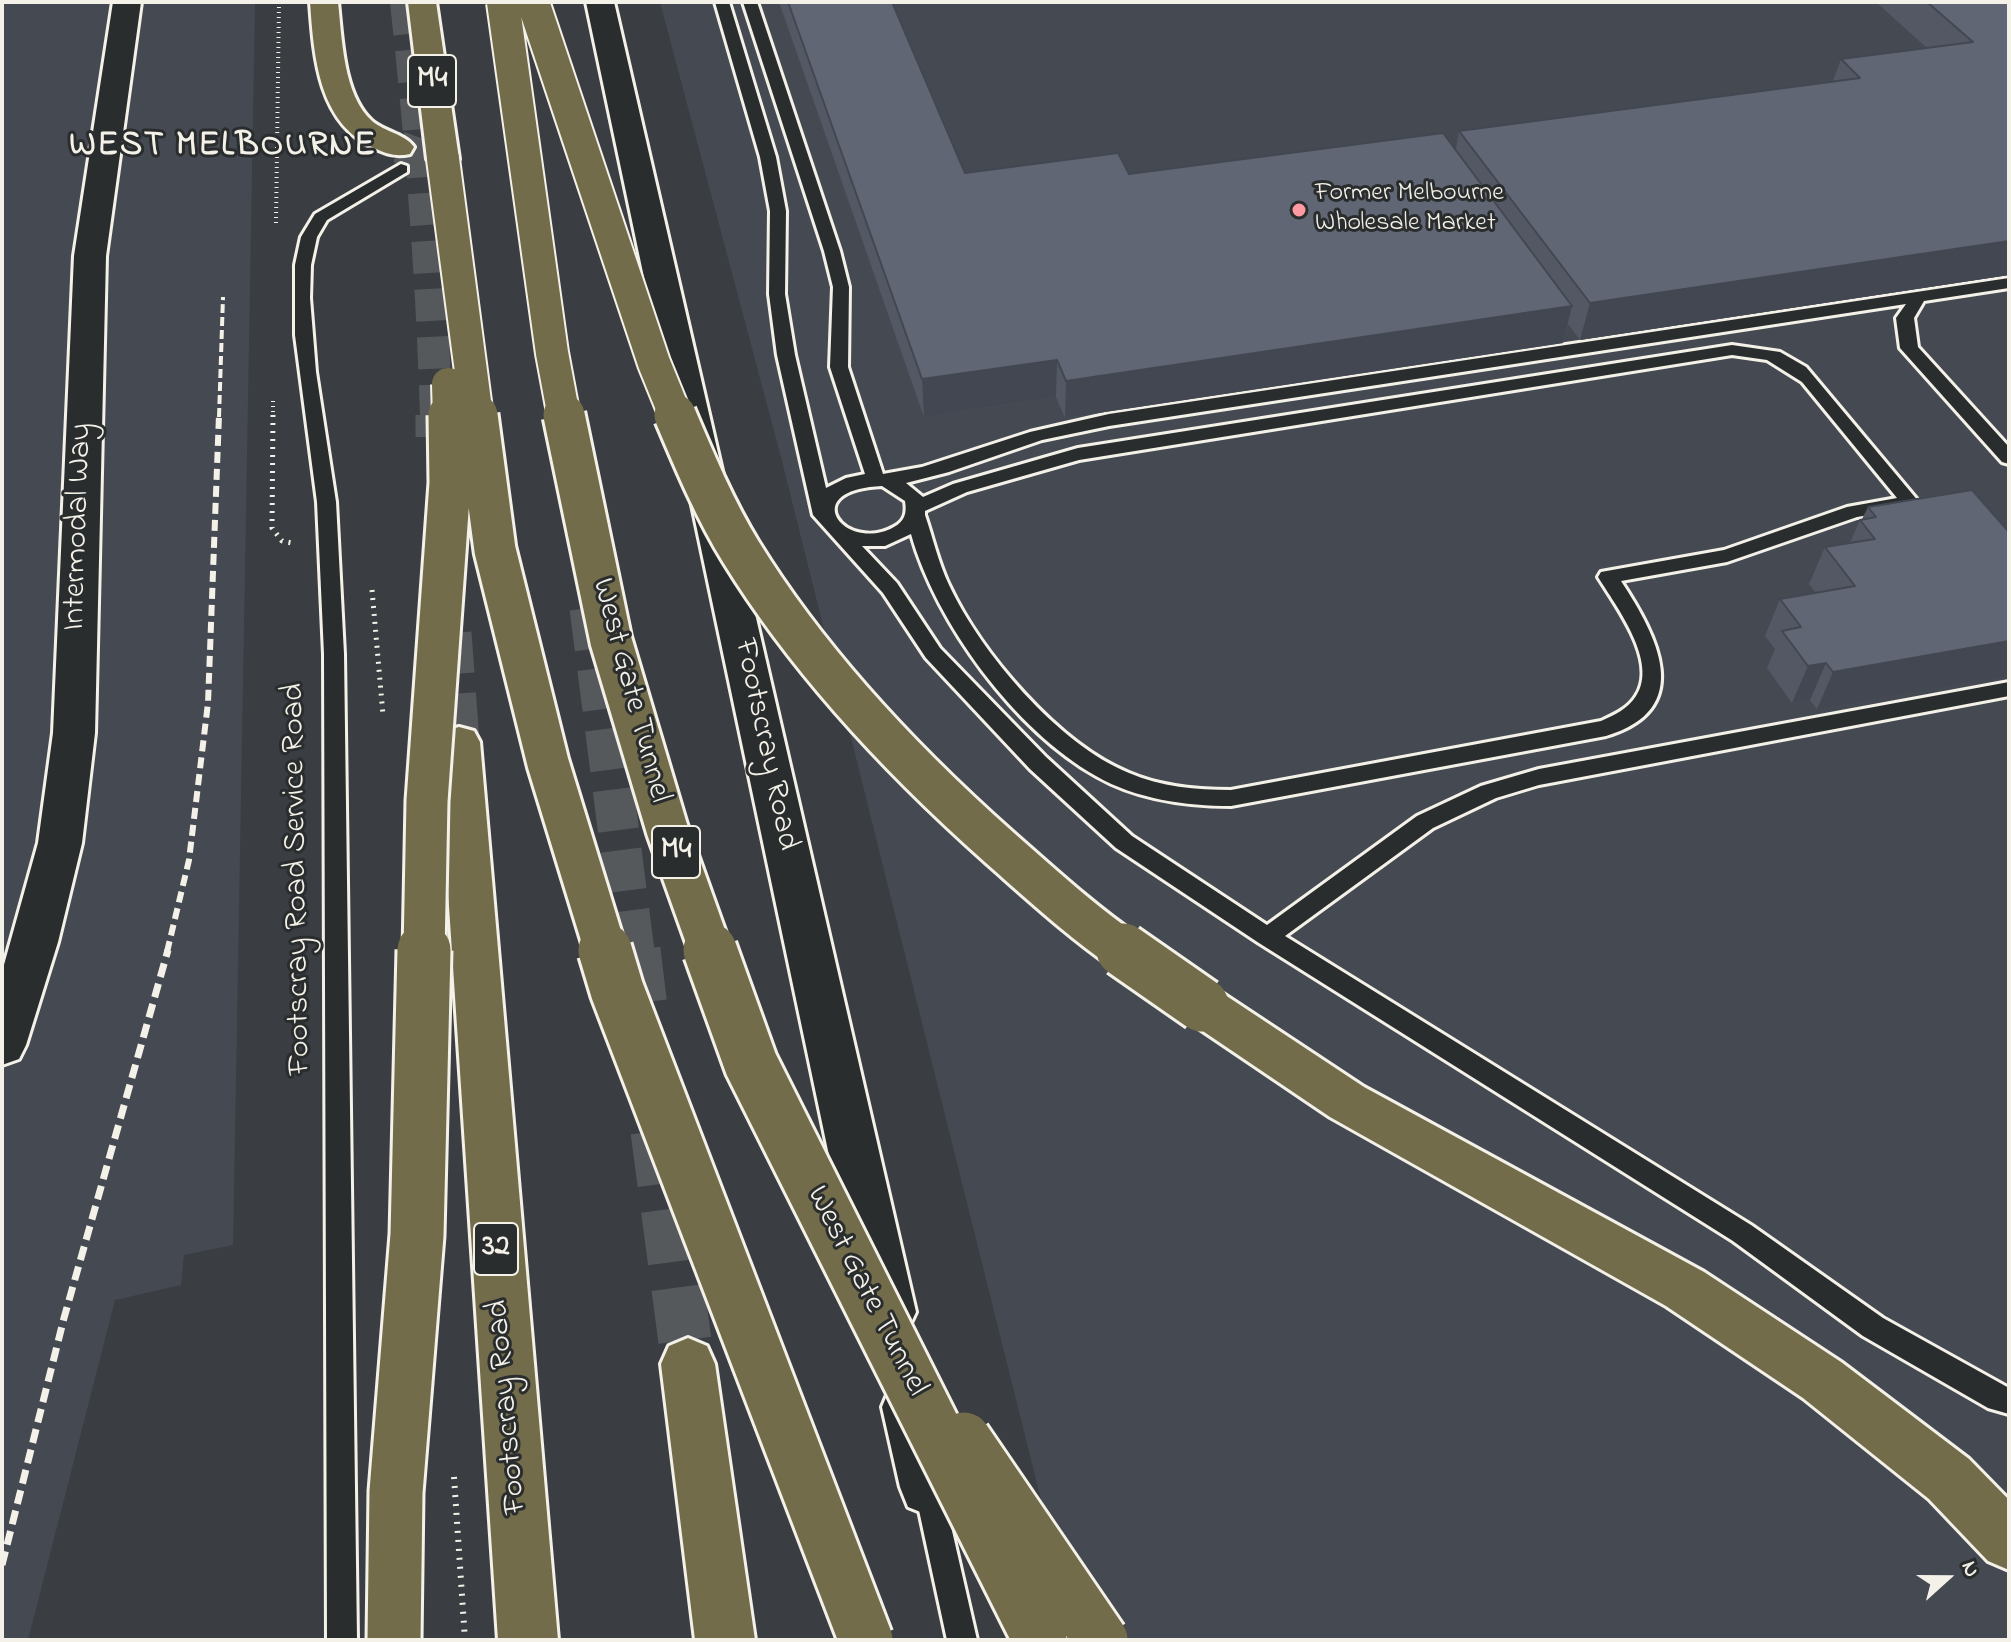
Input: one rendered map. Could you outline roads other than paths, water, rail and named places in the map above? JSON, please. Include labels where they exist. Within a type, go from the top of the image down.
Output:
[{"type":"main road","points":[[324,2],[331,59],[348,112],[360,126],[414,159],[450,483],[427,801],[417,1235],[396,1492],[394,1640]]},
{"type":"main road","name":"M4","points":[[422,2],[414,159],[495,550],[548,763],[617,990],[866,1640]]},
{"type":"main road","name":"West Gate Tunnel","points":[[503,2],[552,353],[611,641],[667,829],[751,1064],[1040,1640]]},
{"type":"main road","points":[[533,2],[654,363],[683,433],[739,549],[775,604],[866,719],[946,800],[1088,926],[1347,1102],[1685,1289],[1822,1380],[1949,1479],[2009,1541]]},
{"type":"main road","name":"Footscray Road","points":[[459,742],[528,1640]]},
{"type":"main road","points":[[862,1288],[1101,1640]]},
{"type":"main road","points":[[688,1364],[725,1640]]},
{"type":"street","name":"Intermodal Way","points":[[2,1045],[35,942],[60,843],[74,733],[90,256],[127,2]]},
{"type":"street","name":"Footscray Road","points":[[600,2],[928,1487]]},
{"type":"lane","points":[[722,2],[768,157],[778,211],[777,294],[786,355],[824,516],[829,526],[890,588],[933,653],[1038,763],[1124,842],[1267,937],[1742,1233],[1873,1327],[1998,1399],[2009,1401]]},
{"type":"lane","points":[[750,2],[832,251],[841,287],[839,367],[879,480]]},
{"type":"lane","name":"Footscray Road Service Road","points":[[342,1640],[338,1462],[337,847],[329,541],[322,463],[303,353],[304,249],[313,226],[321,217],[414,159]]},
{"type":"lane","points":[[824,516],[824,506],[840,487],[854,482],[940,469],[1036,436],[1109,420],[2009,283]]},
{"type":"lane","points":[[1919,296],[1905,318],[1909,348],[2009,458]]},
{"type":"lane","points":[[840,534],[854,540],[886,538],[900,533],[916,512],[960,488],[1078,454],[1688,356],[1755,350],[1774,354],[1794,364],[1910,502],[1854,511],[1727,556],[1608,577],[1649,645],[1654,673],[1649,696],[1636,714],[1620,723],[1231,798],[1197,799],[1152,791],[1105,772],[1036,720],[968,639],[923,547],[916,512],[907,490],[879,480]]},
{"type":"lane","points":[[1267,937],[1425,822],[1489,792],[1539,777],[2009,689]]},
{"type":"lane","points":[[928,1487],[962,1640]]},
{"type":"tunnel","points":[[406,2],[425,209],[436,417]]},
{"type":"tunnel","points":[[399,147],[423,156]]},
{"type":"tunnel","points":[[436,417],[436,437]]},
{"type":"tunnel","points":[[590,608],[634,952]]},
{"type":"tunnel","points":[[451,633],[459,742]]},
{"type":"tunnel","points":[[634,950],[642,1016]]},
{"type":"tunnel","points":[[657,1131],[688,1364]]},
{"type":"railway","points":[[219,417],[223,297]]},
{"type":"railway","points":[[167,952],[189,860],[208,703],[219,415]]},
{"type":"railway","points":[[2,1565],[64,1318],[168,950]]},
{"type":"place","name":"Former Melbourne Wholesale Market","points":[[1299,210]]},
{"type":"district","name":"WEST MELBOURNE","points":[[223,148]]}]
